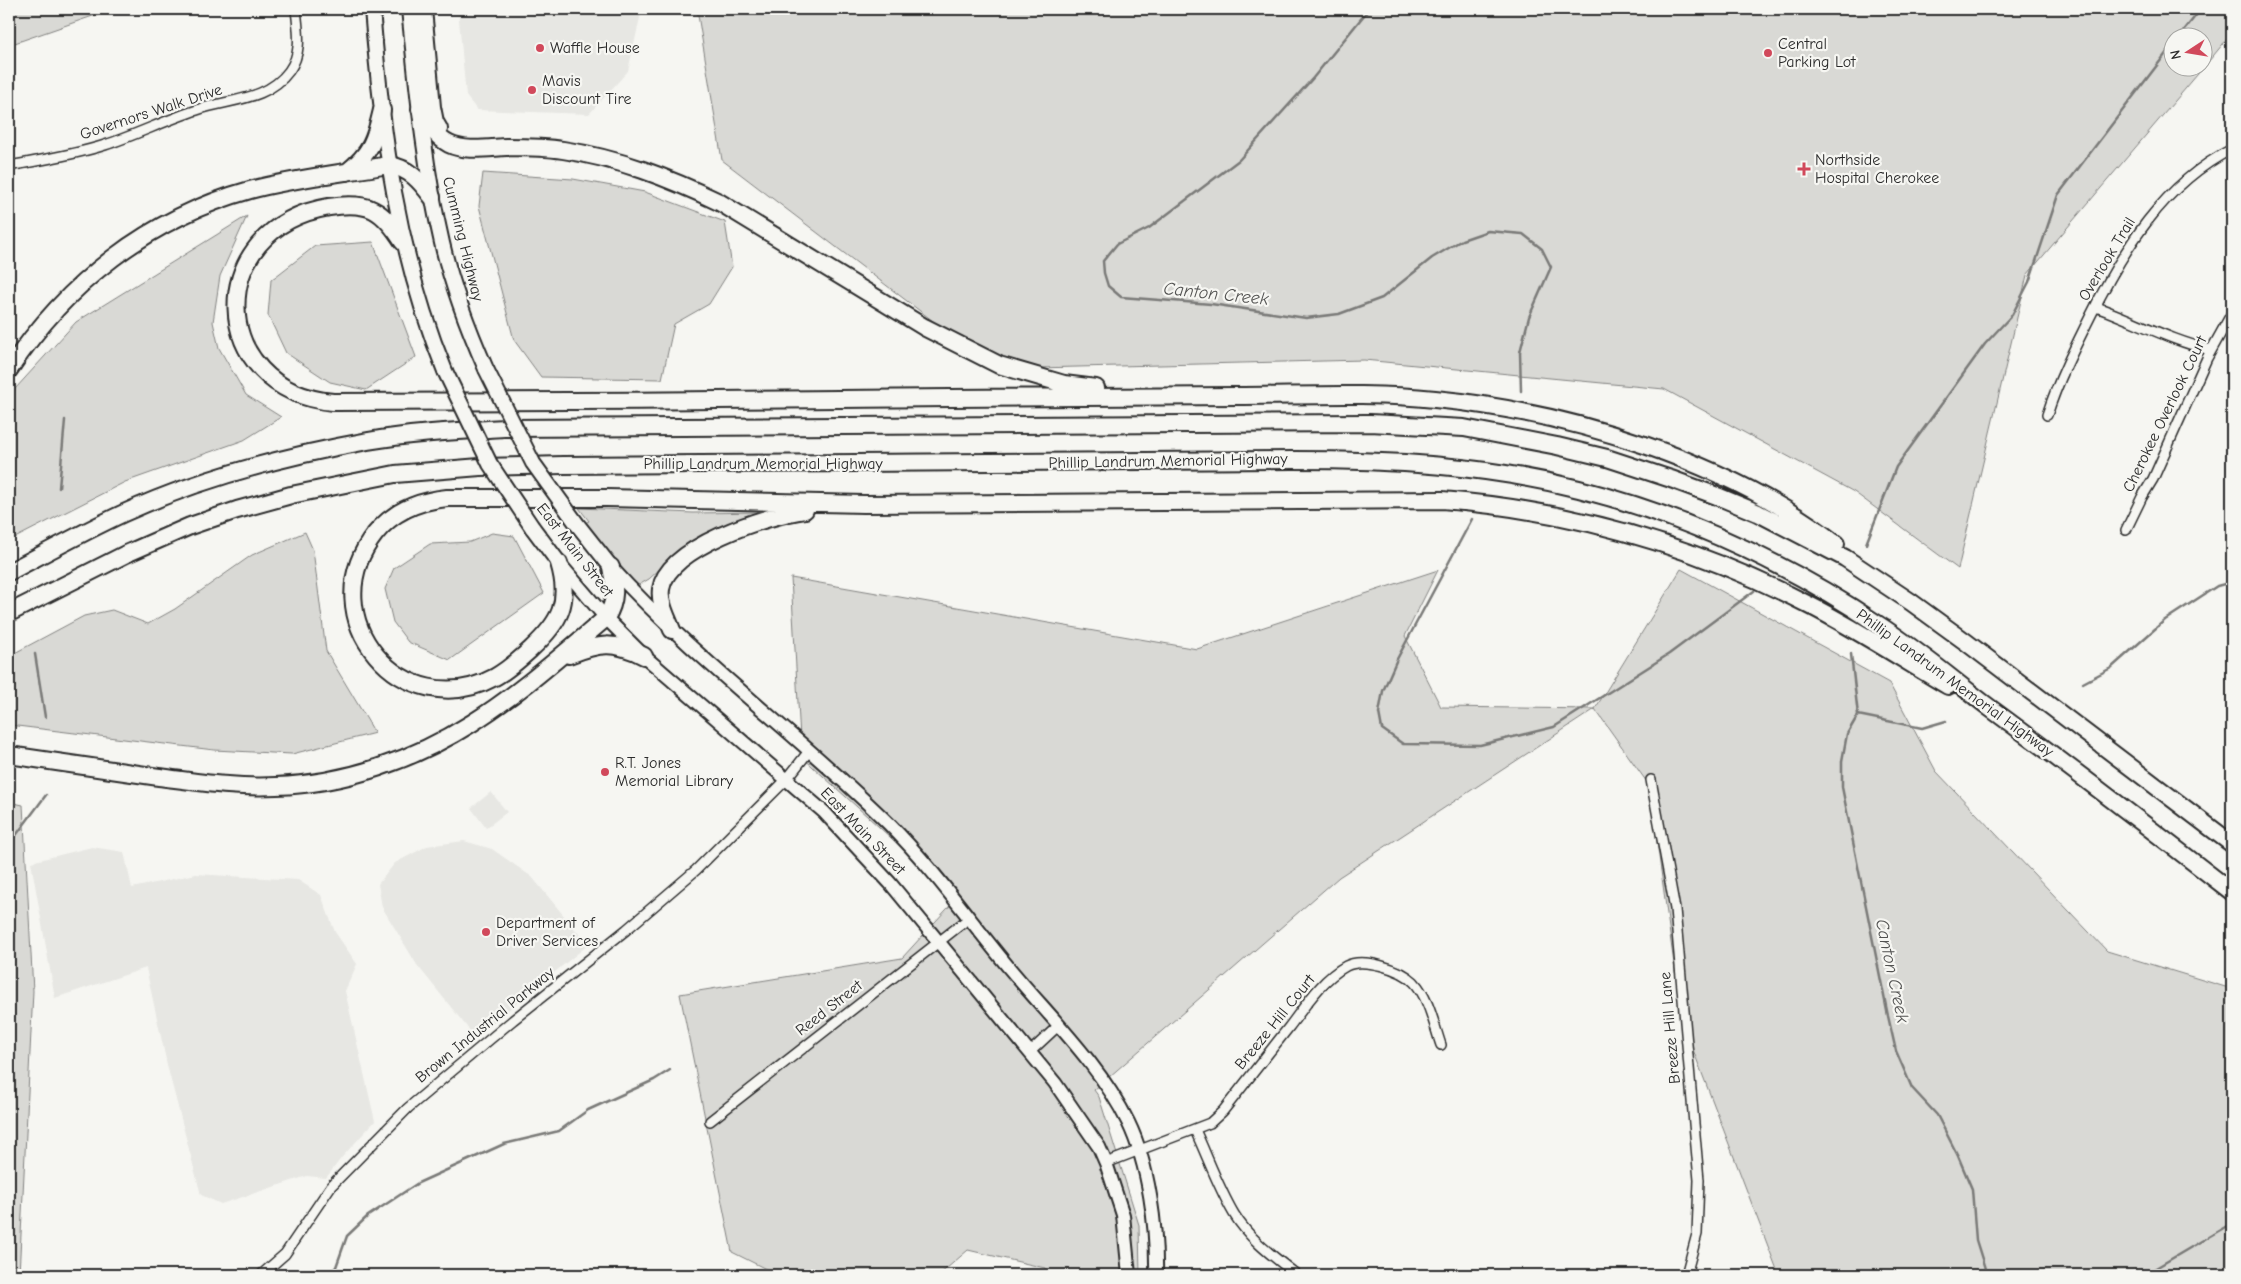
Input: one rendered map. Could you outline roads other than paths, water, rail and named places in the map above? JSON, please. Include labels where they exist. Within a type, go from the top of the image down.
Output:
[{"type":"highway","points":[[423,9],[432,107],[435,122],[441,132],[456,141],[486,140],[504,142],[513,147]]},
{"type":"highway","points":[[347,172],[364,158],[371,147],[382,110]]},
{"type":"highway","points":[[420,110],[437,135],[449,144],[475,149],[513,147],[562,150],[599,157],[688,187],[719,202],[924,327],[999,365],[1064,384],[1163,396]]},
{"type":"highway","points":[[9,370],[48,318],[78,286],[116,254],[153,230],[184,214],[230,196],[273,185],[389,165],[401,168],[412,174],[432,196]]},
{"type":"highway","points":[[403,242],[382,214],[373,208],[363,205],[318,209],[289,219],[274,228],[250,255],[238,285],[237,300],[240,329],[244,343],[258,367],[281,387],[299,396],[316,401],[333,402],[1388,395],[1501,406],[1585,426],[1674,456],[1765,498],[1826,535],[1911,602],[2232,844]]},
{"type":"highway","points":[[9,572],[124,513],[218,478],[302,454],[403,436],[504,428],[1370,423],[1464,428],[1494,433],[1607,458],[1671,479],[1758,513],[1806,537],[1845,558],[1911,602]]},
{"type":"highway","name":"Phillip Landrum Memorial Highway","points":[[9,613],[126,554],[206,521],[291,495],[356,480],[404,473],[480,467],[573,464],[1293,460],[1378,461],[1449,466],[1551,483],[1625,502],[1710,533],[1783,568],[1847,604],[1912,648],[2232,892]]},
{"type":"highway","points":[[559,563],[564,585],[564,600],[560,614],[552,628],[497,676],[467,688],[446,690],[422,686],[394,673],[371,651],[353,609],[353,580],[363,550],[388,520],[398,512],[421,502],[459,498],[607,498],[864,504],[1442,500],[1501,506],[1566,517],[1659,542],[1724,566],[1768,584],[1845,624],[2021,730]]},
{"type":"highway","points":[[672,630],[662,604],[661,588],[664,580],[673,566],[709,542],[742,526],[779,515],[864,504]]},
{"type":"highway","points":[[9,755],[234,786],[277,786],[328,780],[382,766],[432,745],[493,710],[606,618],[616,593],[611,567]]},
{"type":"highway","points":[[553,662],[589,647],[608,644],[630,649],[644,656]]},
{"type":"main road","points":[[372,9],[389,165],[403,242]]},
{"type":"main road","name":"Cumming Highway","points":[[409,9],[432,196],[454,287],[486,369],[533,463]]},
{"type":"main road","name":"East Main Street","points":[[403,242],[425,315],[446,371],[490,464],[532,527],[559,563],[606,618],[644,656],[824,812],[890,883],[1055,1083],[1099,1147],[1106,1163],[1123,1215],[1129,1275]]},
{"type":"main road","name":"East Main Street","points":[[533,463],[576,524],[611,567],[672,630],[889,824],[943,884],[968,919],[1084,1054],[1120,1107],[1129,1124],[1146,1179],[1156,1250],[1156,1275]]},
{"type":"street","name":"Governors Walk Drive","points":[[9,166],[105,145],[199,109],[262,94],[289,72],[298,56],[299,38],[296,9]]},
{"type":"street","name":"Overlook Trail","points":[[2047,415],[2059,382],[2097,303],[2132,242],[2166,199],[2197,171],[2232,149]]},
{"type":"street","points":[[2097,303],[2099,308],[2161,332],[2185,344],[2212,350]]},
{"type":"street","name":"Cherokee Overlook Court","points":[[2126,530],[2153,479],[2212,350],[2232,313]]},
{"type":"street","name":"Brown Industrial Parkway","points":[[261,1275],[284,1254],[332,1186],[408,1108],[513,1020],[626,930],[696,870],[786,779],[809,751]]},
{"type":"street","name":"Breeze Hill Lane","points":[[1651,780],[1675,909],[1698,1180],[1697,1234],[1686,1275]]},
{"type":"street","name":"Reed Street","points":[[710,1121],[968,919]]},
{"type":"street","name":"Breeze Hill Court","points":[[1106,1163],[1210,1123],[1223,1111],[1310,1000],[1332,975],[1348,965],[1359,963],[1375,964],[1395,970],[1413,982],[1426,1002],[1442,1045]]},
{"type":"street","points":[[1030,1052],[1058,1026]]},
{"type":"street","points":[[1195,1130],[1215,1177],[1235,1216],[1263,1248],[1297,1275]]},
{"type":"waterway","name":"Canton Creek","points":[[1369,9],[1313,78],[1239,160],[1149,228],[1117,244],[1103,261],[1108,286],[1121,297],[1211,304],[1306,318],[1339,314],[1382,298],[1432,258],[1462,240],[1488,231],[1523,234],[1542,249],[1551,267],[1529,317],[1520,352],[1521,391]]},
{"type":"waterway","points":[[2186,28],[2201,9]]},
{"type":"waterway","points":[[1866,544],[1896,467],[1985,344],[2012,315],[2029,282],[2058,195],[2164,56]]},
{"type":"waterway","points":[[59,488],[65,420]]},
{"type":"waterway","name":"Canton Creek","points":[[1472,519],[1397,659],[1383,691],[1379,713],[1382,729],[1403,744],[1480,745],[1554,727],[1669,654],[1754,591]]},
{"type":"waterway","points":[[2083,683],[2111,668],[2165,620],[2217,586],[2232,582]]},
{"type":"waterway","points":[[35,654],[45,717]]},
{"type":"waterway","name":"Canton Creek","points":[[1851,654],[1858,715],[1847,734],[1842,761],[1842,787],[1888,1016],[1896,1051],[1912,1088],[1937,1115],[1972,1189],[1976,1240],[1987,1275]]},
{"type":"waterway","points":[[1858,715],[1922,728],[1946,721]]},
{"type":"waterway","points":[[9,841],[17,834],[46,795]]},
{"type":"waterway","points":[[328,1275],[336,1267],[347,1236],[368,1216],[418,1183],[504,1144],[559,1131],[588,1110],[654,1080],[670,1070]]},
{"type":"waterway","points":[[2144,1275],[2232,1223]]},
{"type":"place","name":"Waffle House","points":[[540,48]]},
{"type":"place","name":"Central Parking Lot","points":[[1768,53]]},
{"type":"place","name":"Mavis Discount Tire","points":[[532,90]]},
{"type":"place","name":"Northside Hospital Cherokee","points":[[1804,169]]},
{"type":"place","name":"R.T. Jones Memorial Library","points":[[605,772]]},
{"type":"place","name":"Department of Driver Services","points":[[486,932]]}]
